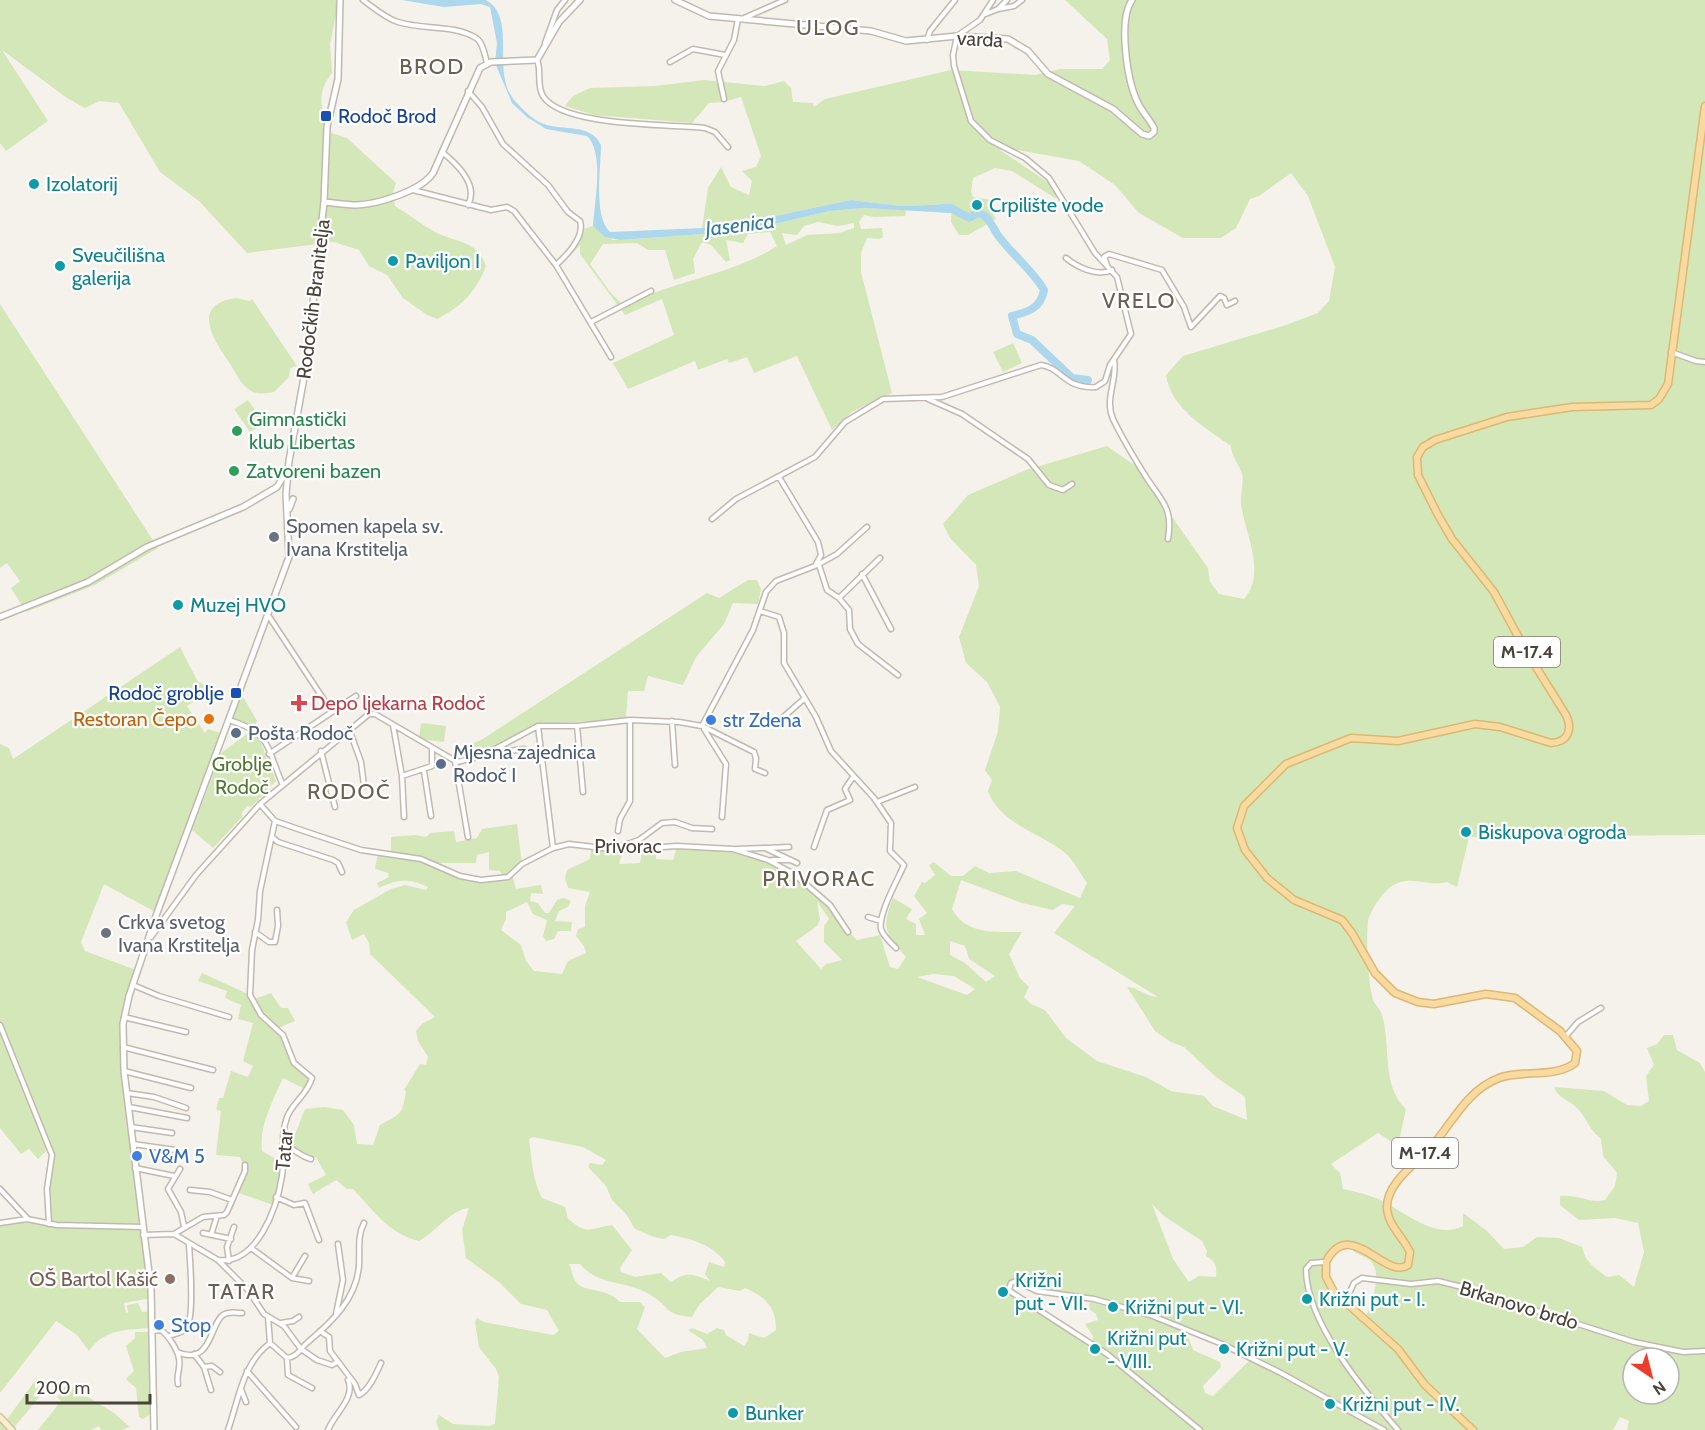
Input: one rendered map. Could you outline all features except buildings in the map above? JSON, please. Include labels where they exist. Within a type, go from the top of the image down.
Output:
[{"type":"main road","name":"M-17.4","points":[[1326,1262],[1339,1248],[1355,1245],[1367,1249],[1392,1268],[1401,1269],[1408,1265],[1410,1251],[1388,1214],[1387,1203],[1392,1189],[1432,1146],[1459,1108],[1488,1084],[1506,1075],[1559,1070],[1572,1065],[1576,1060],[1577,1051],[1566,1036],[1521,1001],[1507,996],[1486,994],[1434,1004],[1409,999],[1395,993],[1375,973],[1345,923],[1337,917],[1294,900],[1267,878],[1241,842],[1237,823],[1247,802],[1286,764],[1351,738],[1398,741],[1475,724],[1500,727],[1551,743],[1566,738],[1570,726],[1566,715],[1526,651],[1494,591],[1441,521],[1418,476],[1417,458],[1423,447],[1435,440],[1507,417],[1572,407],[1651,405],[1666,390],[1703,139],[1705,106]]},
{"type":"main road","points":[[1326,1262],[1325,1272],[1329,1285],[1398,1349],[1425,1385],[1473,1430]]},
{"type":"main road","points":[[0,1417],[12,1430]]},
{"type":"street","name":"Rodočkih Branitelja","points":[[288,516],[286,491],[289,461],[306,366],[324,202],[327,127],[338,79],[340,0]]},
{"type":"street","points":[[363,0],[385,17],[400,23],[446,30],[476,38],[489,62]]},
{"type":"street","points":[[545,49],[554,16],[565,0]]},
{"type":"street","points":[[580,0],[560,22],[537,60],[540,90],[546,100],[558,108],[601,120],[705,128],[715,132],[728,147]]},
{"type":"street","name":"varda","points":[[675,0],[700,14],[871,31],[906,41],[957,36],[999,37],[1016,42],[1028,51],[1048,74],[1113,109],[1143,134],[1149,136],[1154,132],[1154,128],[1136,99],[1128,66],[1126,14],[1132,0]]},
{"type":"street","points":[[724,99],[718,71],[734,40],[741,19],[785,0]]},
{"type":"street","points":[[926,40],[930,31],[955,0]]},
{"type":"street","points":[[993,0],[976,23],[957,36],[953,61],[971,121],[990,140],[1025,158],[1049,178],[1063,196],[1091,248],[1110,268]]},
{"type":"street","points":[[998,9],[1007,0]]},
{"type":"street","points":[[983,15],[1014,6],[1022,0]]},
{"type":"street","points":[[670,62],[693,49],[725,55]]},
{"type":"street","points":[[324,202],[363,204],[413,190],[429,179],[476,73],[489,62],[537,60]]},
{"type":"street","points":[[468,91],[482,107],[503,144],[548,185],[568,212],[580,221],[582,227],[578,237],[568,254],[556,265]]},
{"type":"street","points":[[442,152],[454,162],[467,180],[472,196],[468,205]]},
{"type":"street","points":[[413,190],[491,210],[510,208],[519,216],[556,265],[611,357]]},
{"type":"street","points":[[712,519],[729,504],[815,457],[844,422],[876,402],[888,398],[926,398],[951,395],[1041,365],[1050,367],[1068,382],[1096,387],[1105,381],[1114,359],[1131,332],[1120,285],[1104,260],[1108,254],[1162,270],[1184,307],[1191,327],[1218,298],[1223,297],[1227,305],[1235,301]]},
{"type":"street","points":[[1066,258],[1084,269],[1101,272],[1110,268]]},
{"type":"street","points":[[591,322],[651,291]]},
{"type":"street","points":[[1671,352],[1705,362]]},
{"type":"street","points":[[1114,359],[1109,394],[1112,416],[1138,464],[1165,503],[1169,522],[1168,539]]},
{"type":"street","points":[[926,398],[962,414],[1028,459],[1049,484],[1063,490],[1072,484]]},
{"type":"street","points":[[0,617],[88,582],[147,547],[243,507],[277,487],[284,478],[289,461]]},
{"type":"street","points":[[779,477],[820,546],[822,555],[819,564],[827,590],[839,598],[849,610],[850,629],[858,644],[898,675]]},
{"type":"street","points":[[277,487],[286,491]]},
{"type":"street","points":[[267,493],[286,491]]},
{"type":"street","points":[[154,1430],[151,1289],[126,1092],[124,1017],[132,984],[289,557],[288,516],[293,499]]},
{"type":"street","points":[[702,726],[753,630],[763,598],[773,584],[810,569],[837,554],[867,527]]},
{"type":"street","points":[[839,598],[879,558]]},
{"type":"street","points":[[862,574],[891,628]]},
{"type":"street","points":[[760,611],[780,617],[784,633],[784,663],[805,698],[831,751],[877,802],[892,826],[890,851],[904,863],[881,921],[883,934],[896,948]]},
{"type":"street","points":[[268,615],[332,712]]},
{"type":"street","points":[[269,754],[356,696]]},
{"type":"street","points":[[780,720],[805,698]]},
{"type":"street","points":[[148,941],[196,875],[260,804],[282,783],[366,715],[372,713],[455,760],[470,760],[538,726],[577,726],[630,720],[672,721],[702,726],[753,752],[756,758],[755,769],[765,773]]},
{"type":"street","points":[[229,720],[257,731],[282,783]]},
{"type":"street","points":[[618,831],[620,819],[630,801],[630,720]]},
{"type":"street","points":[[672,721],[675,765]]},
{"type":"street","points":[[393,724],[402,776],[404,817]]},
{"type":"street","points":[[538,726],[553,848]]},
{"type":"street","points":[[577,726],[583,792]]},
{"type":"street","points":[[702,726],[726,764],[722,817]]},
{"type":"street","points":[[349,729],[361,762],[364,786]]},
{"type":"street","points":[[500,747],[509,750],[524,749]]},
{"type":"street","points":[[402,776],[424,771],[433,765],[432,748]]},
{"type":"street","points":[[321,752],[335,807]]},
{"type":"street","points":[[455,760],[468,837]]},
{"type":"street","points":[[424,771],[431,816]]},
{"type":"street","points":[[814,847],[826,810],[850,800],[845,789],[854,776]]},
{"type":"street","points":[[877,802],[915,787]]},
{"type":"street","name":"Privorac","points":[[260,804],[275,821],[361,850],[421,859],[453,874],[481,880],[508,877],[522,864],[553,848],[569,844],[609,850],[677,846],[733,849],[768,860],[794,874],[824,899],[848,932]]},
{"type":"street","name":"Tatar","points":[[229,1262],[251,1248],[268,1219],[282,1172],[282,1135],[288,1114],[305,1095],[312,1078],[294,1063],[284,1035],[255,1007],[250,995],[260,891],[275,821]]},
{"type":"street","points":[[609,850],[639,840],[662,823],[675,822],[692,828],[712,829]]},
{"type":"street","points":[[272,836],[278,842],[333,860],[338,863],[342,872]]},
{"type":"street","points":[[733,849],[789,847]]},
{"type":"street","points":[[765,848],[795,861],[768,860]]},
{"type":"street","points":[[255,933],[269,942],[274,942],[278,926],[277,910]]},
{"type":"street","points":[[868,917],[881,921]]},
{"type":"street","points":[[132,984],[167,999],[229,1017]]},
{"type":"street","points":[[1566,1036],[1578,1022],[1601,1008]]},
{"type":"street","points":[[124,1017],[186,1032]]},
{"type":"street","points":[[0,1025],[52,1155],[47,1189],[49,1224]]},
{"type":"street","points":[[123,1047],[213,1070]]},
{"type":"street","points":[[124,1071],[191,1088]]},
{"type":"street","points":[[126,1092],[154,1097],[186,1108]]},
{"type":"street","points":[[128,1107],[187,1118]]},
{"type":"street","points":[[130,1127],[172,1133]]},
{"type":"street","points":[[132,1144],[175,1150]]},
{"type":"street","points":[[283,1146],[294,1148],[303,1157],[311,1159]]},
{"type":"street","points":[[174,1234],[184,1226],[203,1217],[217,1216],[227,1212],[245,1171],[244,1165]]},
{"type":"street","points":[[135,1168],[174,1176]]},
{"type":"street","points":[[180,1169],[168,1189],[181,1212],[184,1226]]},
{"type":"street","points":[[0,1189],[27,1219]]},
{"type":"street","points":[[190,1190],[210,1192],[232,1200]]},
{"type":"street","points":[[276,1197],[294,1205],[305,1203],[319,1240]]},
{"type":"street","points":[[211,1235],[217,1216]]},
{"type":"street","points":[[0,1223],[27,1219],[49,1224],[142,1227]]},
{"type":"street","points":[[287,1358],[296,1356],[301,1348],[335,1318],[346,1303],[355,1284],[359,1267],[360,1235],[364,1223]]},
{"type":"street","points":[[218,1260],[229,1262],[227,1247],[234,1227]]},
{"type":"street","points":[[143,1235],[160,1232],[174,1234],[218,1260],[236,1277],[268,1317],[280,1324],[301,1348],[317,1360],[332,1365],[337,1362]]},
{"type":"street","points":[[203,1233],[231,1239]]},
{"type":"street","points":[[169,1336],[182,1331],[188,1325],[189,1244]]},
{"type":"street","points":[[335,1318],[342,1280],[338,1244]]},
{"type":"street","points":[[251,1248],[292,1278],[309,1281]]},
{"type":"street","points":[[292,1278],[305,1256]]},
{"type":"street","points":[[1326,1262],[1311,1263],[1306,1269],[1314,1309],[1363,1390],[1398,1430]]},
{"type":"street","name":"Brkanovo brdo","points":[[1345,1302],[1353,1283],[1362,1278],[1411,1284],[1445,1282],[1650,1347],[1683,1352],[1705,1351]]},
{"type":"street","points":[[1200,1430],[1107,1354],[1011,1292],[1010,1285],[1016,1281],[1037,1291],[1094,1299],[1150,1315],[1222,1344],[1281,1373],[1384,1430]]},
{"type":"street","points":[[177,1352],[194,1354],[209,1342],[222,1316],[229,1312],[242,1313]]},
{"type":"street","points":[[268,1317],[270,1343],[287,1358],[288,1375],[312,1388]]},
{"type":"street","points":[[280,1324],[299,1317]]},
{"type":"street","points":[[153,1331],[161,1330],[169,1336],[177,1352],[180,1360],[176,1374],[178,1384]]},
{"type":"street","points":[[320,1331],[328,1337],[330,1351],[349,1381],[350,1391],[328,1430]]},
{"type":"street","points":[[228,1430],[247,1371],[257,1354],[270,1343]]},
{"type":"street","points":[[194,1354],[204,1367],[210,1390]]},
{"type":"street","points":[[343,1372],[361,1395],[381,1363]]},
{"type":"street","points":[[204,1367],[212,1366],[220,1372]]},
{"type":"street","points":[[247,1371],[296,1427]]},
{"type":"street","points":[[241,1389],[246,1402]]},
{"type":"green space","points":[[0,0],[339,0],[330,44],[332,73],[323,88],[322,96],[323,110],[328,125],[332,133],[347,138],[396,183],[393,192],[395,206],[435,232],[465,243],[477,251],[486,266],[478,284],[460,304],[437,319],[427,315],[403,298],[387,275],[369,266],[359,250],[334,242],[247,253],[199,201],[160,172],[119,103],[99,101],[85,108],[67,98],[2,50],[48,121],[6,151],[0,143]]},
{"type":"green space","points":[[1065,0],[1705,0],[1705,835],[1469,837],[1457,887],[1447,882],[1409,881],[1394,884],[1387,890],[1375,905],[1368,922],[1369,972],[1373,1000],[1381,1012],[1384,1024],[1393,1088],[1406,1109],[1398,1146],[1378,1133],[1331,1164],[1340,1173],[1343,1189],[1376,1198],[1430,1227],[1452,1230],[1463,1226],[1463,1213],[1486,1230],[1504,1249],[1523,1247],[1537,1237],[1559,1238],[1582,1247],[1588,1261],[1607,1277],[1619,1275],[1634,1287],[1644,1252],[1638,1223],[1615,1218],[1579,1220],[1560,1205],[1560,1196],[1573,1196],[1594,1201],[1605,1200],[1615,1186],[1617,1173],[1603,1156],[1601,1139],[1578,1109],[1558,1094],[1554,1087],[1604,1091],[1627,1105],[1641,1106],[1649,1101],[1646,1076],[1654,1065],[1647,1048],[1657,1044],[1664,1035],[1673,1035],[1677,1050],[1700,1063],[1705,1072],[1705,1430],[1627,1430],[1629,1421],[1620,1417],[1613,1430],[439,1430],[436,1422],[439,1415],[453,1424],[489,1426],[495,1424],[499,1377],[496,1369],[479,1347],[475,1322],[477,1318],[484,1322],[553,1335],[559,1331],[547,1310],[521,1304],[500,1283],[466,1258],[462,1230],[469,1208],[449,1217],[419,1241],[408,1238],[383,1221],[353,1189],[347,1189],[336,1180],[313,1194],[308,1184],[326,1175],[316,1157],[311,1159],[290,1147],[305,1109],[325,1107],[343,1110],[354,1125],[357,1144],[373,1145],[380,1125],[402,1110],[406,1091],[404,1090],[420,1064],[426,1065],[428,1057],[418,1041],[416,1031],[422,1024],[435,1017],[370,954],[369,943],[364,934],[352,940],[346,922],[354,910],[391,889],[405,885],[426,890],[428,887],[415,882],[403,881],[379,888],[377,883],[389,877],[388,873],[375,869],[378,853],[391,854],[391,837],[415,835],[426,837],[430,833],[454,831],[456,842],[477,838],[482,829],[517,824],[522,864],[518,871],[503,876],[500,871],[489,870],[489,852],[477,855],[476,863],[433,863],[472,878],[502,878],[512,874],[516,889],[541,885],[543,894],[531,893],[530,901],[538,903],[545,913],[549,913],[557,900],[564,898],[571,901],[568,907],[559,911],[555,921],[572,922],[571,931],[558,931],[554,939],[546,941],[543,936],[547,920],[533,914],[527,902],[506,912],[506,919],[501,930],[521,945],[526,961],[534,971],[562,974],[568,961],[586,953],[584,946],[576,936],[578,929],[585,927],[585,906],[590,892],[568,888],[565,878],[567,870],[590,859],[591,848],[623,851],[619,864],[640,863],[642,850],[656,848],[656,859],[673,860],[677,846],[738,853],[776,865],[810,886],[857,940],[880,935],[890,967],[898,969],[906,957],[889,936],[886,924],[889,908],[893,898],[912,909],[906,919],[916,924],[916,935],[925,935],[919,919],[927,913],[914,896],[922,882],[925,883],[935,875],[929,865],[934,862],[951,876],[963,876],[975,866],[989,873],[1016,871],[1080,898],[1087,883],[1070,858],[1054,845],[1001,812],[988,791],[992,780],[985,770],[998,731],[1000,707],[987,682],[966,663],[959,637],[979,586],[976,565],[950,538],[943,524],[968,495],[1026,470],[1107,446],[1137,467],[1208,568],[1210,582],[1219,594],[1244,599],[1251,589],[1254,565],[1241,504],[1243,479],[1241,471],[1231,446],[1200,424],[1182,407],[1169,387],[1166,375],[1183,356],[1318,313],[1329,301],[1335,267],[1308,196],[1291,173],[1259,196],[1250,199],[1236,228],[1221,238],[1183,238],[1139,213],[1115,185],[1079,161],[1006,148],[1000,150],[1052,185],[1060,198],[1055,198],[1012,171],[995,168],[973,178],[971,192],[973,197],[992,200],[992,206],[989,209],[996,219],[968,235],[959,235],[951,222],[952,204],[902,206],[851,200],[747,222],[702,228],[708,188],[721,167],[731,187],[749,195],[752,181],[742,171],[756,167],[761,156],[741,97],[709,103],[692,123],[594,115],[565,106],[573,96],[590,88],[655,86],[704,80],[765,86],[784,81],[791,88],[793,102],[813,103],[814,107],[825,99],[951,70],[1035,75],[1060,69],[1102,69],[1110,60],[1107,39]],"holes":[[[961,880],[1022,903],[1053,910],[1062,904],[1075,906],[1054,933],[1158,997],[1127,987],[1155,1031],[1171,1042],[1184,1047],[1216,1077],[1245,1097],[1247,1120],[1213,1106],[1204,1096],[1171,1091],[1146,1077],[1097,1061],[1066,1038],[1045,1010],[1031,1004],[1024,997],[1029,987],[1020,978],[1009,954],[1022,932],[973,928],[958,917],[952,909]],[[817,901],[829,919],[824,926],[824,942],[842,960],[826,964],[821,969],[796,941],[817,926],[820,920]],[[950,941],[965,946],[969,959],[995,976],[986,982],[965,963],[950,955]],[[933,974],[954,976],[975,989],[967,995],[917,977]],[[533,1137],[583,1147],[606,1160],[602,1165],[590,1163],[588,1167],[606,1186],[612,1200],[626,1214],[635,1229],[654,1237],[664,1239],[671,1235],[701,1244],[720,1256],[725,1262],[724,1267],[709,1262],[705,1274],[710,1281],[686,1275],[671,1282],[661,1273],[635,1277],[621,1272],[620,1268],[632,1250],[612,1225],[584,1229],[568,1219],[565,1207],[542,1198],[534,1176],[529,1139]],[[1152,1204],[1164,1216],[1202,1241],[1207,1251],[1206,1256],[1215,1265],[1216,1277],[1199,1276],[1189,1282],[1173,1259]],[[1348,1246],[1353,1246],[1353,1251],[1371,1261],[1376,1274],[1376,1282],[1365,1319],[1329,1284],[1329,1256]],[[569,1264],[580,1264],[605,1280],[643,1291],[658,1300],[672,1313],[683,1316],[692,1317],[699,1305],[718,1287],[740,1291],[745,1288],[759,1295],[772,1309],[776,1330],[764,1338],[749,1333],[744,1346],[726,1335],[724,1330],[717,1328],[707,1334],[692,1328],[688,1330],[703,1340],[707,1348],[681,1352],[665,1358],[637,1329],[645,1307],[640,1302],[620,1302],[609,1294],[584,1288],[576,1282]],[[1012,1282],[1043,1292],[1094,1299],[1089,1304],[1090,1310],[1096,1314],[1098,1320],[1085,1324],[1093,1336],[1092,1343],[1009,1289]],[[1186,1331],[1251,1359],[1213,1396],[1205,1393],[1203,1386],[1221,1367],[1220,1362],[1193,1350]]]},
{"type":"green space","points":[[864,208],[906,210],[905,216],[864,215],[859,222],[861,229],[882,228],[883,237],[867,238],[861,253],[861,272],[892,393],[853,411],[832,430],[797,356],[754,373],[747,357],[729,363],[727,359],[698,370],[695,361],[628,389],[613,363],[674,335],[662,299],[625,315],[580,254],[580,245],[558,269],[556,265],[568,254],[581,230],[593,226],[613,240],[620,240],[745,231],[830,211]],"holes":[[[818,222],[838,226],[854,223],[854,228],[839,233],[807,235],[786,245],[782,233],[797,235],[804,226]],[[770,232],[777,246],[759,256],[643,297],[624,306],[610,292],[590,264],[603,244],[637,243],[648,250],[665,250],[674,280],[695,273],[693,259],[702,242],[711,245],[726,262],[730,260],[726,240],[743,243],[748,234]]]},
{"type":"green space","points":[[237,298],[249,301],[252,299],[297,366],[290,368],[289,377],[274,392],[257,393],[245,386],[213,335],[209,316],[213,308],[222,302]]},
{"type":"green space","points":[[0,304],[158,548],[95,585],[26,612],[11,588],[20,581],[7,563],[0,568]]},
{"type":"green space","points":[[1013,343],[1022,363],[1003,372],[993,352]]},
{"type":"green space","points":[[248,400],[264,423],[250,432],[234,409]]},
{"type":"green space","points":[[748,580],[757,580],[761,589],[758,604],[733,603],[724,624],[696,657],[683,685],[648,676],[644,691],[628,691],[626,719],[541,724],[470,759],[456,750],[481,740],[707,593],[719,598]]},
{"type":"green space","points":[[180,647],[198,682],[206,685],[199,698],[187,706],[205,733],[208,729],[224,734],[157,913],[104,884],[81,942],[85,951],[136,970],[128,996],[122,1047],[151,1298],[124,1303],[126,1313],[128,1312],[127,1305],[138,1303],[142,1312],[152,1311],[152,1328],[109,1334],[95,1343],[89,1351],[77,1335],[56,1321],[0,1393],[0,1224],[27,1219],[49,1223],[47,1189],[53,1159],[48,1149],[38,1159],[29,1149],[21,1154],[0,1128],[0,744],[9,748],[13,759]]},
{"type":"green space","points":[[239,695],[242,695],[257,721],[253,728],[229,720]]},
{"type":"green space","points":[[421,723],[446,726],[444,742],[419,739]]},
{"type":"green space","name":"Groblje Rodoč","points":[[251,731],[257,733],[276,781],[251,807],[247,806],[241,814],[243,816],[213,848],[192,830],[221,753]]},
{"type":"green space","points":[[202,973],[250,995],[252,1000],[271,993],[281,1008],[288,1008],[295,1021],[278,1028],[294,1063],[312,1078],[307,1090],[283,1078],[265,1123],[262,1151],[281,1162],[282,1172],[273,1205],[236,1192],[245,1171],[240,1157],[216,1155],[221,1111],[216,1110],[219,1098],[223,1098],[231,1071],[248,1077],[253,1066],[243,1061],[253,1023],[238,1019],[241,1005],[225,998],[227,991],[198,981]]},
{"type":"green space","points":[[135,1332],[150,1332],[151,1414],[143,1419],[139,1417],[136,1388],[126,1379],[134,1371],[126,1346],[135,1338]]},
{"type":"green space","points":[[37,1378],[48,1387],[12,1430],[0,1430],[0,1417],[5,1422]]},
{"type":"green space","points":[[67,1384],[114,1413],[130,1427],[121,1430],[101,1430],[99,1426],[91,1430],[38,1430],[61,1401],[57,1397]]},
{"type":"water","points":[[402,0],[486,0],[495,8],[501,19],[503,32],[504,76],[515,101],[540,122],[591,133],[601,145],[599,178],[601,215],[610,232],[702,228],[747,222],[851,200],[902,206],[953,204],[951,213],[864,208],[830,211],[745,231],[620,240],[605,237],[593,226],[597,166],[592,144],[587,136],[546,129],[527,117],[512,103],[495,63],[497,43],[490,7],[481,4],[444,7]]},
{"type":"waterway","name":"Jasenica","points":[[942,208],[953,209],[969,218],[978,213],[987,218],[997,234],[1034,275],[1044,290],[1037,305],[1028,311],[1012,316],[1017,334],[1032,340],[1072,378],[1088,380]]},
{"type":"place","name":"Rodoč Brod","points":[[326,116]]},
{"type":"place","name":"Izolatorij","points":[[34,184]]},
{"type":"place","name":"Crpilište vode","points":[[977,205]]},
{"type":"place","name":"Paviljon I","points":[[393,261]]},
{"type":"place","name":"Sveučilišna galerija","points":[[60,266]]},
{"type":"place","name":"Gimnastički klub Libertas","points":[[237,431]]},
{"type":"place","name":"Zatvoreni bazen","points":[[234,471]]},
{"type":"place","name":"Spomen kapela sv. Ivana Krstitelja","points":[[274,537]]},
{"type":"place","name":"Muzej HVO","points":[[178,605]]},
{"type":"place","name":"Rodoč groblje","points":[[236,693]]},
{"type":"place","name":"Depo ljekarna Rodoč","points":[[299,703]]},
{"type":"place","name":"Restoran Čepo","points":[[209,719]]},
{"type":"place","name":"str Zdena","points":[[711,720]]},
{"type":"place","name":"Pošta Rodoč","points":[[236,733]]},
{"type":"place","name":"Mjesna zajednica Rodoč I","points":[[441,764]]},
{"type":"place","name":"Biskupova ogroda","points":[[1466,832]]},
{"type":"place","name":"Crkva svetog Ivana Krstitelja","points":[[106,933]]},
{"type":"place","name":"V&M 5","points":[[137,1156]]},
{"type":"place","name":"OŠ Bartol Kašić","points":[[170,1279]]},
{"type":"place","name":"Križni put - VII.","points":[[1003,1292]]},
{"type":"place","name":"Križni put - I.","points":[[1307,1299]]},
{"type":"place","name":"Križni put - VI.","points":[[1113,1307]]},
{"type":"place","name":"Stop","points":[[159,1325]]},
{"type":"place","name":"Križni put - VIII.","points":[[1095,1349]]},
{"type":"place","name":"Križni put - V.","points":[[1224,1349]]},
{"type":"place","name":"Križni put - IV.","points":[[1330,1404]]},
{"type":"place","name":"Bunker","points":[[733,1413]]},
{"type":"district","name":"ULOG","points":[[828,27]]},
{"type":"district","name":"BROD","points":[[432,66]]},
{"type":"district","name":"VRELO","points":[[1139,300]]},
{"type":"district","name":"RODOČ","points":[[349,791]]},
{"type":"district","name":"PRIVORAC","points":[[819,878]]},
{"type":"district","name":"TATAR","points":[[242,1291]]}]
